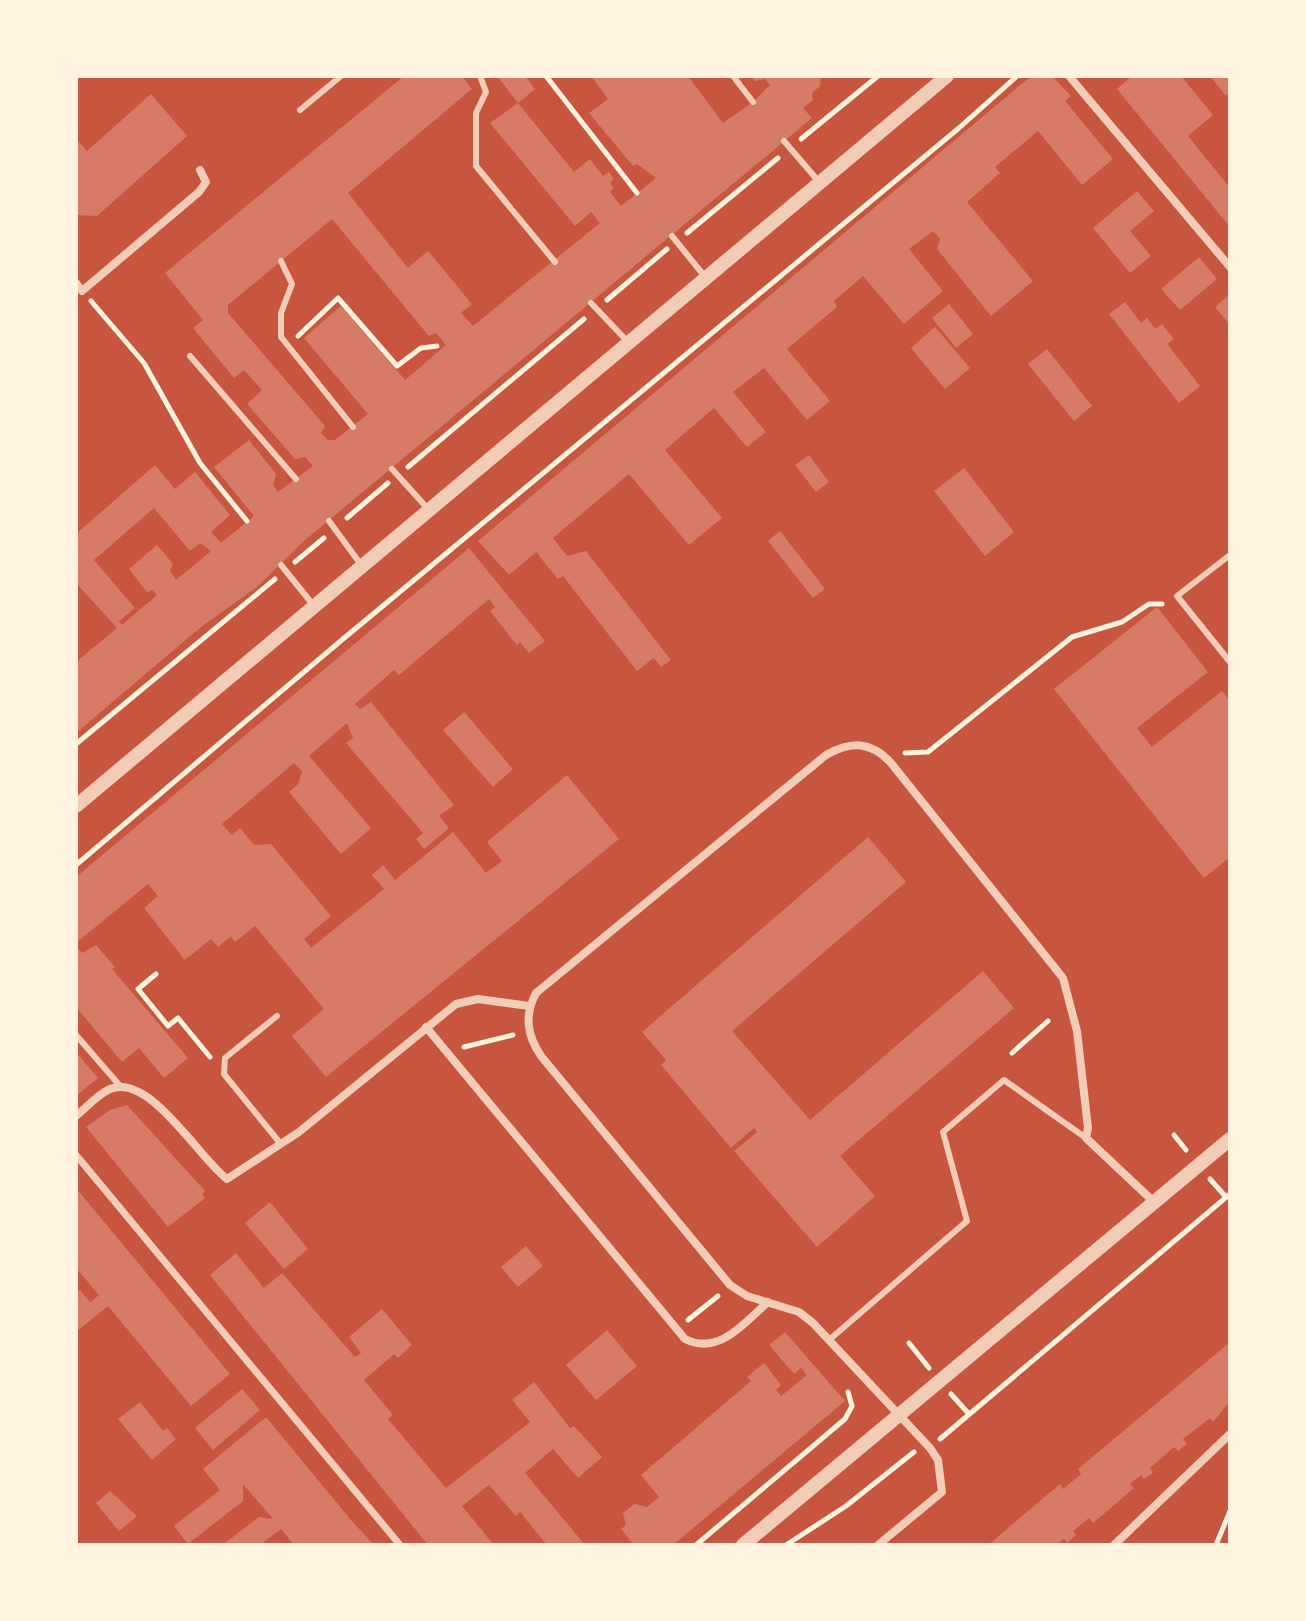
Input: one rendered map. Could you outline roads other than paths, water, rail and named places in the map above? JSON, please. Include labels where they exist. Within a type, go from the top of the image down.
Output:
[{"type":"street","points":[[76,806],[947,76]]},
{"type":"street","points":[[1069,76],[1230,267]]},
{"type":"street","points":[[79,287],[199,192],[206,182],[200,170]]},
{"type":"street","points":[[878,1545],[942,1492],[938,1460],[901,1414],[863,1380],[829,1340],[799,1312],[747,1296],[730,1285],[541,1056],[529,1033],[529,1006],[546,985],[826,755],[854,744],[870,746],[897,771],[1063,978],[1077,1031],[1088,1128],[1086,1138],[1154,1202]]},
{"type":"street","points":[[76,1116],[103,1093],[121,1087],[136,1089],[159,1106],[211,1167],[227,1179],[299,1132],[447,1009],[467,1000],[529,1006]]},
{"type":"street","points":[[426,1027],[685,1339],[694,1344],[715,1343],[768,1302]]},
{"type":"street","points":[[743,1545],[1230,1139]]},
{"type":"street","points":[[76,1155],[400,1545]]},
{"type":"street","points":[[1114,1545],[1230,1434]]},
{"type":"lane","points":[[300,110],[341,76]]},
{"type":"lane","points":[[480,76],[486,92],[476,113],[476,166],[555,262]]},
{"type":"lane","points":[[733,76],[753,102]]},
{"type":"lane","points":[[784,141],[820,183]]},
{"type":"lane","points":[[674,238],[706,278]]},
{"type":"lane","points":[[281,261],[292,284],[281,313],[281,337],[353,427]]},
{"type":"lane","points":[[593,306],[629,343]]},
{"type":"lane","points":[[190,356],[296,479]]},
{"type":"lane","points":[[392,469],[429,510]]},
{"type":"lane","points":[[329,521],[362,566]]},
{"type":"lane","points":[[1230,555],[1177,596],[1230,662]]},
{"type":"lane","points":[[284,568],[314,606]]},
{"type":"lane","points":[[277,1016],[225,1058],[224,1074],[280,1143]]},
{"type":"lane","points":[[76,1035],[121,1087]]},
{"type":"lane","points":[[829,1340],[967,1221],[943,1132],[1004,1080],[1086,1138]]}]
